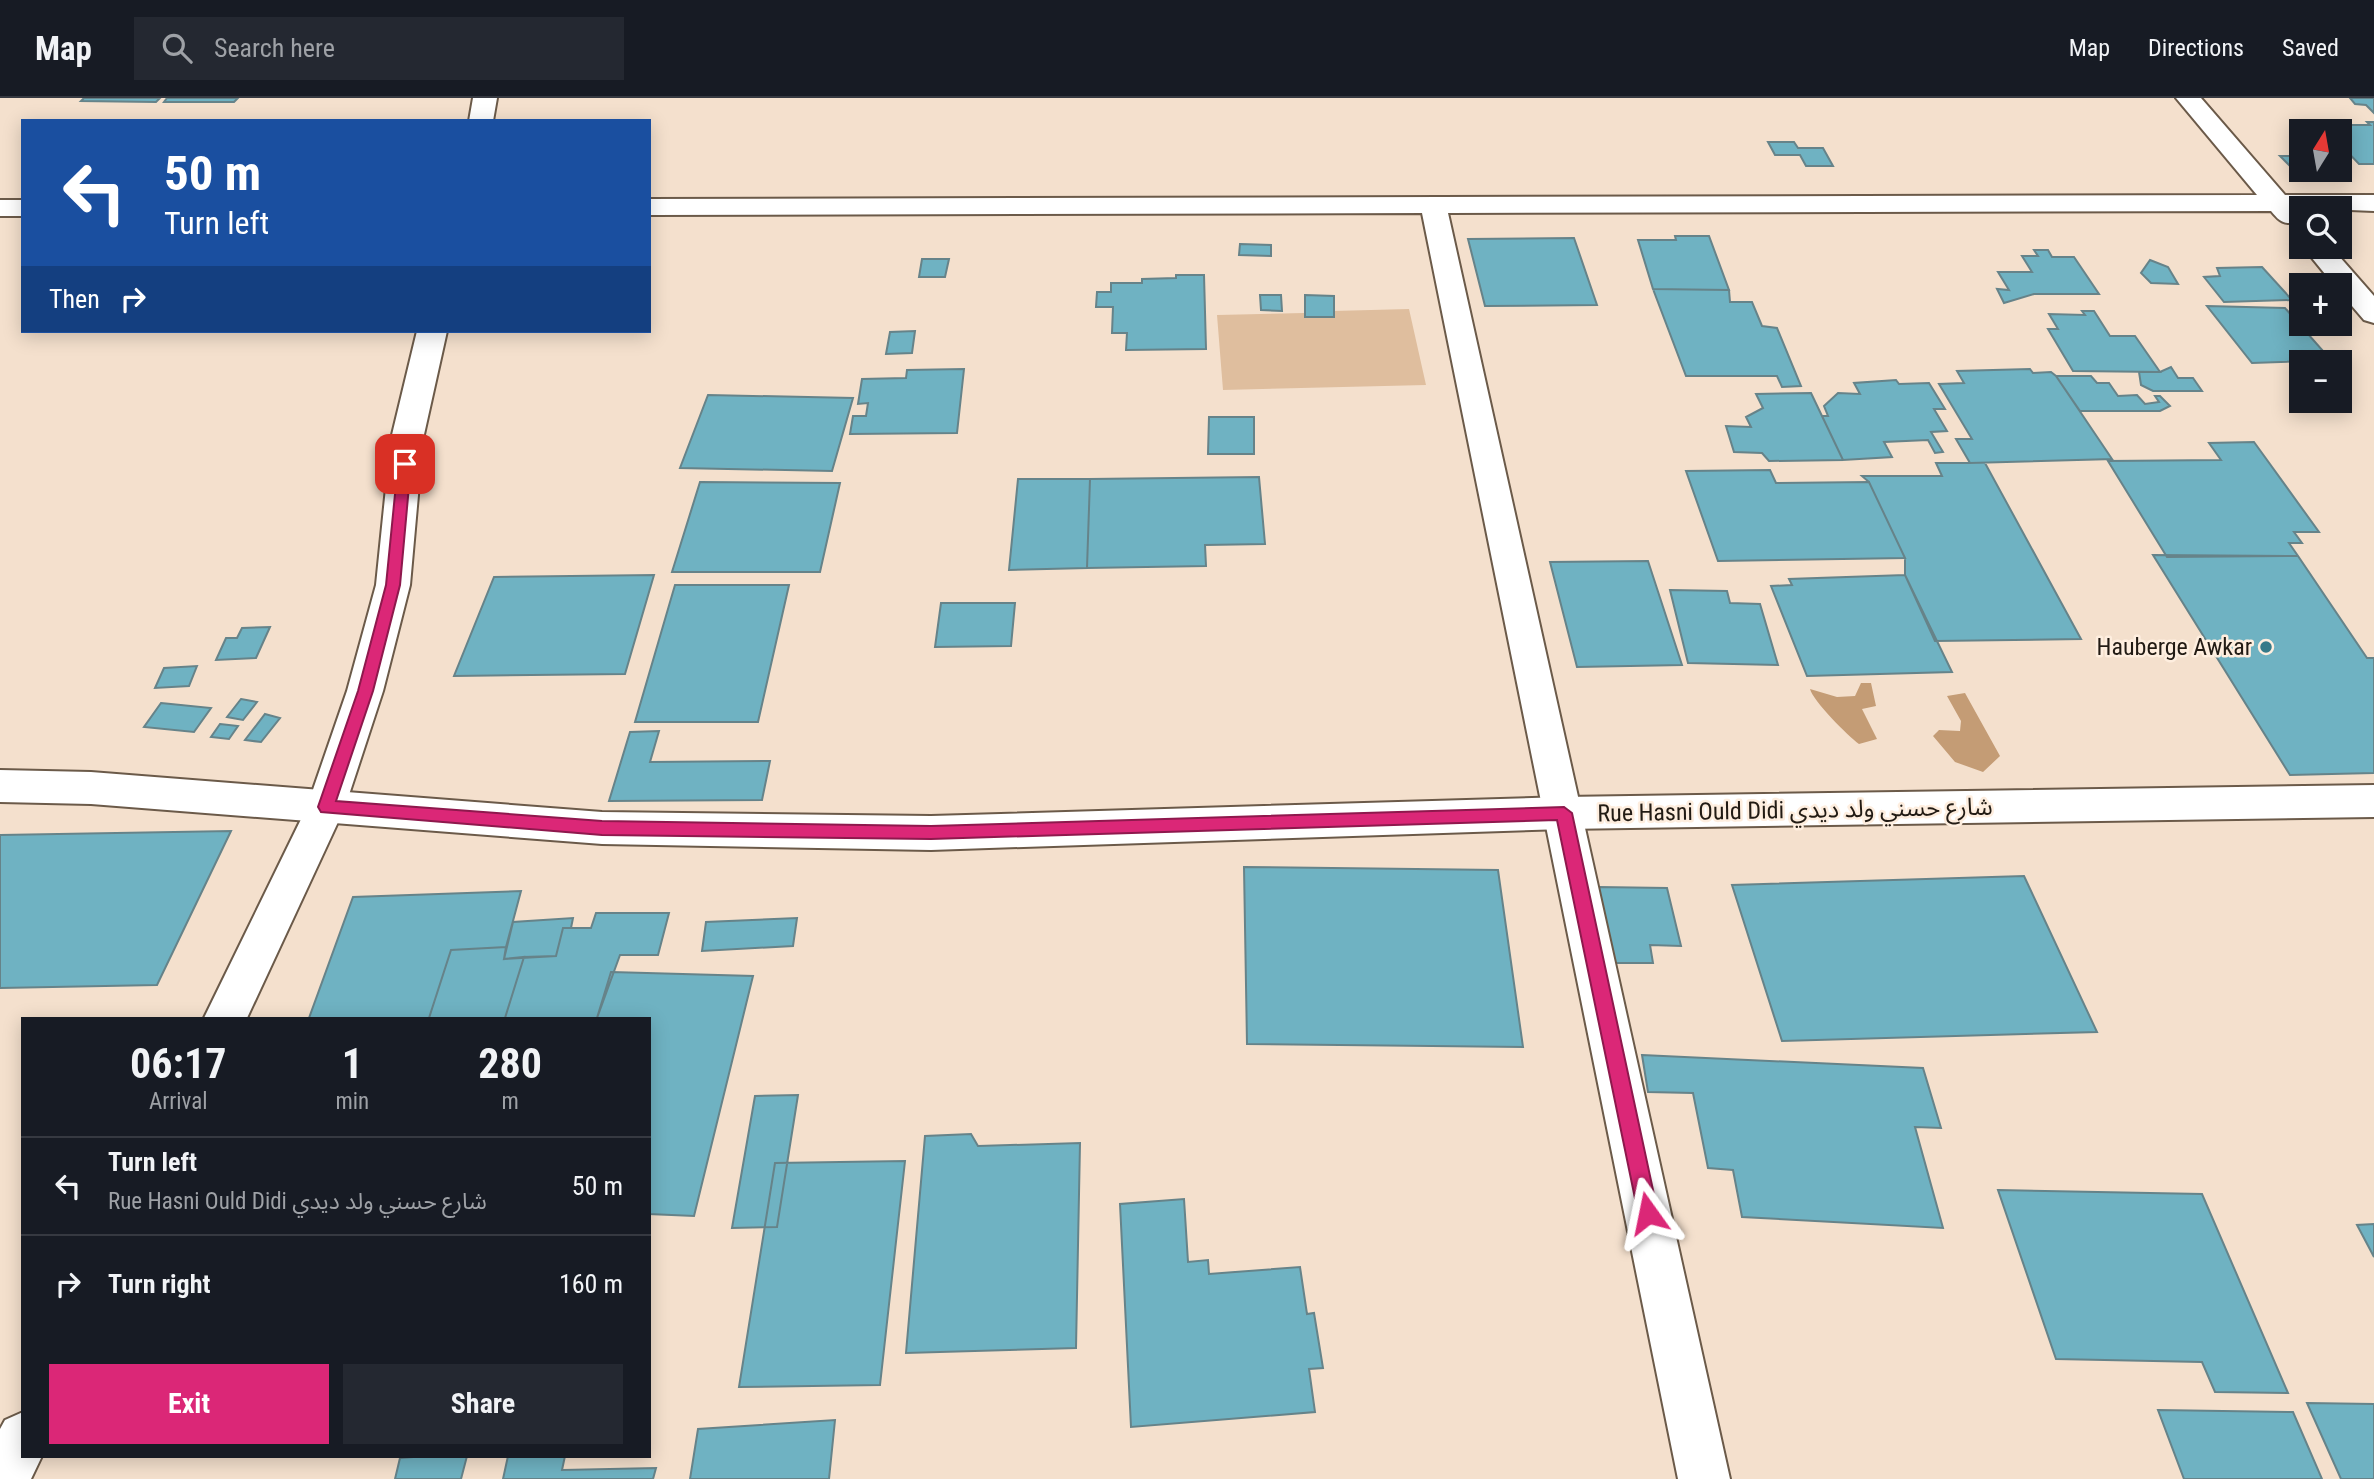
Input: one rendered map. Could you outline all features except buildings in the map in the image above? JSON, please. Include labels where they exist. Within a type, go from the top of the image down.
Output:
[{"type":"street","points":[[481,119],[485,98]]},
{"type":"street","points":[[2188,98],[2289,216]]},
{"type":"street","points":[[1433,202],[1704,1479]]},
{"type":"street","points":[[651,207],[1433,202],[2374,202]]},
{"type":"street","points":[[0,208],[21,208]]},
{"type":"street","points":[[2326,259],[2374,314]]},
{"type":"street","points":[[225,1017],[326,807],[365,691],[393,585],[407,439],[432,333]]},
{"type":"street","name":"Rue Hasni Ould Didi شارع حسني ولد ديدي","points":[[0,786],[91,788],[602,828],[931,833],[1564,813],[2374,801]]},
{"type":"street","points":[[3,1479],[21,1442]]},
{"type":"shaded area","points":[[1409,309],[1426,385],[1223,390],[1217,315],[1304,313],[1305,317],[1333,317],[1333,311]]},
{"type":"shaded area","points":[[1861,683],[1871,683],[1876,706],[1862,709],[1877,739],[1859,744],[1824,710],[1810,689],[1837,697],[1855,696]]},
{"type":"shaded area","points":[[1965,693],[2000,756],[1983,772],[1955,762],[1933,736],[1939,730],[1960,731],[1961,721],[1947,696]]},
{"type":"place","name":"Hauberge Awkar","points":[[2266,647]]},
{"type":"route","points":[[405,464],[393,585],[365,691],[326,807],[602,828],[931,833],[1564,813],[1648,1213]]}]
